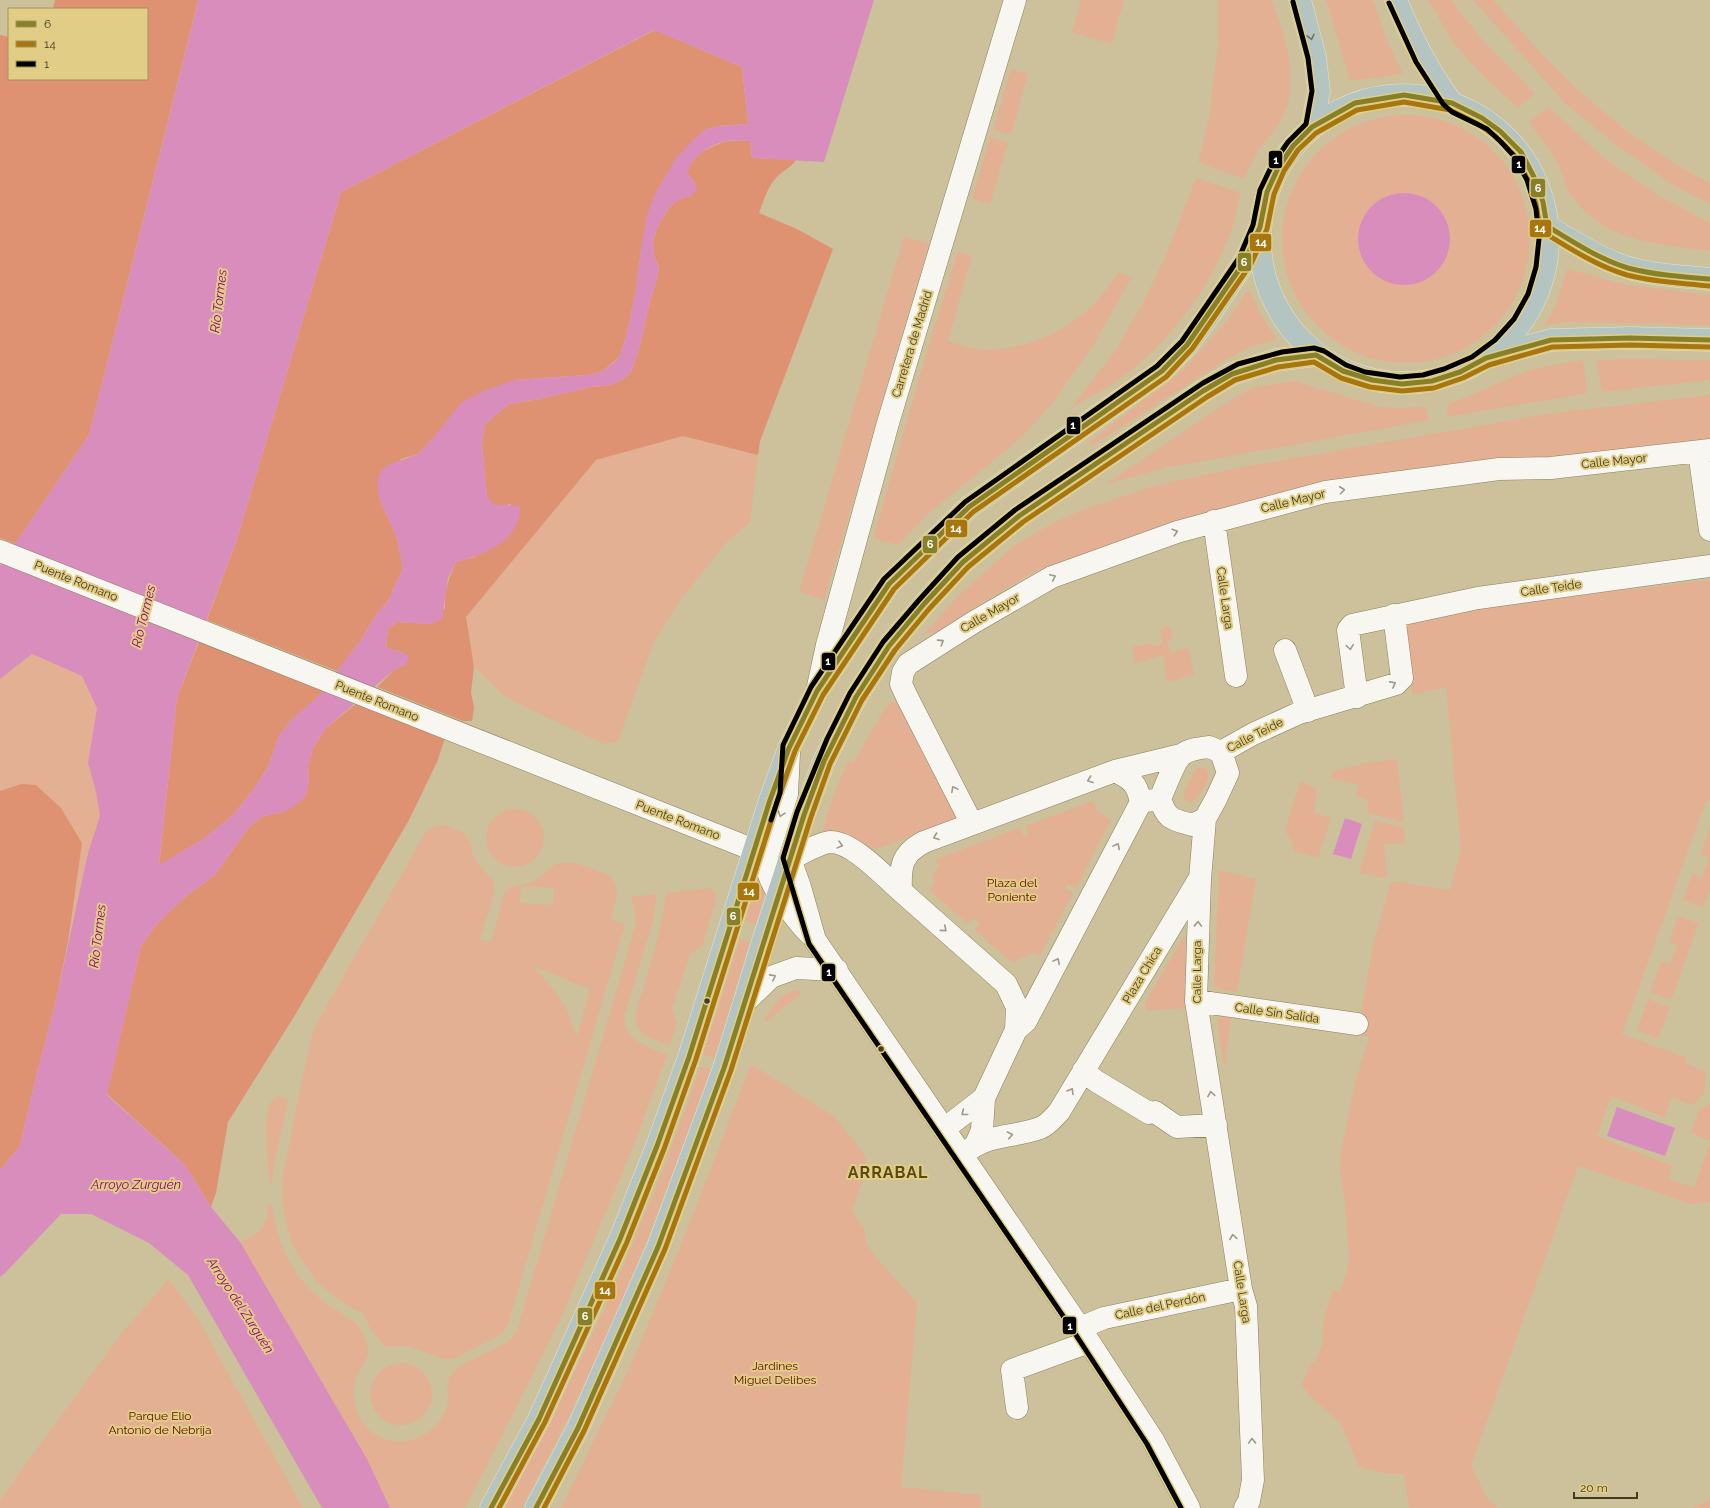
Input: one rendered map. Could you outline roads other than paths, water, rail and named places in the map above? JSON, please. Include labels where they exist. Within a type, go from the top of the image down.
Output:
[{"type":"highway","points":[[1300,0],[1315,57],[1319,91],[1312,127]]},
{"type":"highway","points":[[1396,0],[1422,59],[1437,84],[1452,103]]},
{"type":"highway","points":[[1486,358],[1514,332],[1534,300],[1545,264],[1547,226],[1543,202],[1534,177],[1521,152],[1500,131],[1482,118],[1452,103],[1404,94],[1355,103],[1312,127],[1293,146],[1278,168],[1267,192],[1260,227],[1261,263],[1272,298],[1290,329],[1316,355],[1343,370],[1372,380],[1402,384],[1439,379],[1460,372],[1486,358],[1551,340],[1630,338],[1710,340]]},
{"type":"highway","points":[[1547,226],[1583,248],[1618,264],[1653,273],[1710,279]]},
{"type":"highway","points":[[491,1508],[539,1419],[620,1239],[646,1174],[689,1057],[754,850],[789,748],[817,690],[889,584],[969,507],[1162,371],[1187,345],[1244,261],[1260,227]]},
{"type":"highway","points":[[536,1508],[578,1428],[658,1247],[724,1068],[804,815],[824,760],[856,697],[889,646],[924,604],[963,562],[1018,516],[1203,391],[1232,374],[1276,360],[1316,355]]},
{"type":"street","name":"Carretera de Madrid","points":[[817,690],[827,645],[888,423],[1016,0]]},
{"type":"street","points":[[1704,451],[1710,530]]},
{"type":"street","name":"Calle Mayor","points":[[972,824],[901,684],[903,672],[908,664],[974,622],[1052,577],[1177,532],[1325,492],[1499,469],[1551,468],[1704,451]]},
{"type":"street","name":"Calle Larga","points":[[1214,521],[1236,676]]},
{"type":"street","name":"Puente Romano","points":[[0,551],[754,850]]},
{"type":"street","name":"Calle Teide","points":[[1357,697],[1348,630],[1352,625],[1478,598],[1710,566]]},
{"type":"street","name":"Calle Teide","points":[[1222,752],[1256,733],[1299,713],[1357,697],[1396,684],[1402,678],[1394,615]]},
{"type":"street","points":[[1285,650],[1308,711]]},
{"type":"street","points":[[901,891],[900,876],[903,861],[912,848],[924,842],[1115,771],[1209,747],[1222,752],[1228,773],[1216,800],[1205,819],[1192,825],[1176,821],[1139,792],[1130,778],[1115,771]]},
{"type":"street","points":[[789,748],[787,794],[767,856],[769,876],[800,925],[814,937],[837,970],[944,1129],[969,1150],[1085,1335],[1154,1440],[1189,1508]]},
{"type":"street","points":[[1016,1030],[1026,1021],[1046,982],[1150,801],[1181,755]]},
{"type":"street","name":"Calle Larga","points":[[1205,819],[1200,879],[1196,1002],[1241,1289],[1246,1306],[1252,1480],[1249,1501],[1245,1508]]},
{"type":"street","points":[[814,937],[800,887],[790,859],[830,842],[842,844],[866,860],[1006,984],[1017,1008],[1016,1030],[984,1098],[982,1130],[969,1150]]},
{"type":"street","points":[[800,887],[804,865],[811,850]]},
{"type":"street","name":"Plaza Chica","points":[[969,1150],[999,1137],[1040,1128],[1049,1123],[1059,1112],[1200,879]]},
{"type":"street","points":[[744,1003],[770,977],[796,968],[837,970]]},
{"type":"street","points":[[1006,984],[1020,988],[1046,982]]},
{"type":"street","name":"Calle Sin Salida","points":[[1196,1002],[1357,1024]]},
{"type":"street","points":[[1083,1071],[1096,1081],[1149,1113],[1155,1112],[1177,1128],[1216,1125]]},
{"type":"street","points":[[944,1129],[984,1098]]},
{"type":"street","name":"Calle del Perdón","points":[[1017,1408],[1012,1370],[1085,1335],[1104,1318],[1241,1289]]},
{"type":"water","points":[[197,0],[874,0],[824,162],[752,158],[750,141],[727,141],[715,145],[703,152],[693,161],[687,173],[694,181],[697,189],[691,196],[680,199],[670,206],[658,226],[653,241],[654,255],[659,268],[639,349],[631,372],[621,381],[610,385],[591,387],[509,404],[485,424],[482,444],[487,496],[493,504],[520,507],[519,519],[514,529],[498,545],[478,555],[456,562],[448,578],[442,619],[431,624],[397,622],[388,629],[386,648],[404,653],[409,657],[406,664],[394,670],[326,728],[313,748],[308,767],[309,781],[306,795],[299,803],[284,812],[263,816],[249,827],[215,875],[186,896],[157,924],[141,946],[107,1095],[185,1165],[211,1207],[240,1242],[367,1459],[390,1508],[322,1508],[188,1275],[149,1243],[91,1214],[61,1214],[0,1277],[0,1170],[20,1146],[56,1000],[88,853],[100,816],[96,792],[88,763],[97,708],[82,676],[32,654],[0,679],[0,566],[89,435],[198,2]],"holes":[[[654,30],[742,67],[748,124],[719,126],[704,130],[676,158],[655,194],[647,215],[636,289],[627,334],[620,356],[602,372],[587,375],[514,380],[481,392],[461,403],[418,454],[388,465],[381,471],[377,482],[379,498],[397,538],[403,568],[388,601],[377,613],[361,640],[323,692],[291,720],[279,736],[268,767],[253,790],[232,816],[205,838],[159,865],[177,698],[236,542],[341,192]]]},
{"type":"water","points":[[1404,193],[1421,197],[1436,207],[1446,222],[1450,239],[1446,256],[1436,271],[1421,281],[1404,285],[1387,281],[1372,271],[1362,256],[1358,239],[1362,222],[1372,207],[1387,197]]},
{"type":"water","points":[[1345,818],[1362,824],[1351,859],[1333,854]]},
{"type":"water","points":[[1617,1107],[1675,1128],[1665,1156],[1607,1136]]},
{"type":"district","name":"ARRABAL","points":[[888,1172]]},
{"type":"water label","name":"Río Tormes","points":[[218,301]]},
{"type":"water label","name":"Río Tormes","points":[[143,616]]},
{"type":"water label","name":"Río Tormes","points":[[97,936]]},
{"type":"water label","name":"Arroyo Zurguén","points":[[136,1184]]},
{"type":"water label","name":"Arroyo del Zurguén","points":[[241,1305]]},
{"type":"park label","name":"Plaza del Poniente","points":[[1012,890]]},
{"type":"park label","name":"Jardines Miguel Delibes","points":[[775,1373]]},
{"type":"park label","name":"Parque Elio Antonio de Nebrija","points":[[160,1423]]}]
